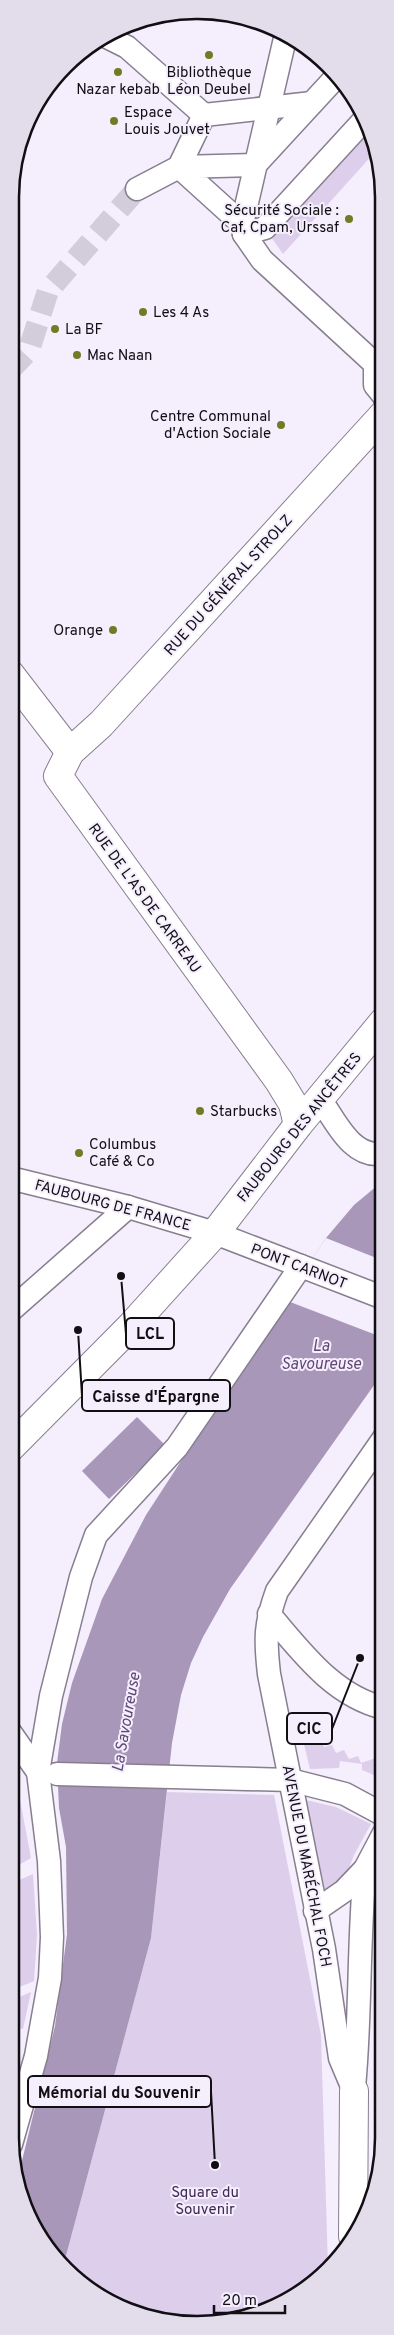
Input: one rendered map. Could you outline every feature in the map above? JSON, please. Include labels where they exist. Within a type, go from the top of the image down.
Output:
[{"type":"street","points":[[113,40],[127,47],[204,115],[312,103]]},
{"type":"street","points":[[243,229],[255,165],[284,42]]},
{"type":"street","points":[[137,189],[179,167],[255,165],[332,81]]},
{"type":"street","points":[[179,167],[204,115]]},
{"type":"street","points":[[243,229],[265,228],[360,125]]},
{"type":"street","points":[[179,167],[243,229],[262,260],[375,364],[375,389]]},
{"type":"street","name":"RUE DU GÉNÉRAL STROLZ","points":[[70,752],[101,724],[375,422]]},
{"type":"street","points":[[19,686],[70,752]]},
{"type":"street","name":"RUE DE L'AS DE CARREAU","points":[[70,752],[58,776],[280,1081],[293,1104],[298,1125]]},
{"type":"street","name":"FAUBOURG DES ANCÊTRES","points":[[19,1439],[132,1325],[216,1233],[298,1125],[375,1032]]},
{"type":"street","points":[[320,1099],[350,1142],[364,1150],[375,1153]]},
{"type":"street","name":"FAUBOURG DE FRANCE","points":[[19,1180],[216,1233]]},
{"type":"street","points":[[19,1303],[128,1208]]},
{"type":"street","name":"PONT CARNOT","points":[[216,1233],[375,1295]]},
{"type":"street","points":[[19,2116],[36,2056],[50,1978],[52,1937],[48,1773],[51,1696],[81,1578],[96,1535],[177,1447],[301,1266]]},
{"type":"street","name":"AVENUE DU MARÉCHAL FOCH","points":[[353,2224],[354,2091],[340,2058],[324,1949],[268,1665],[265,1639],[269,1614],[277,1591],[375,1451]]},
{"type":"street","points":[[269,1614],[316,1668],[342,1690],[375,1704]]},
{"type":"street","points":[[19,1742],[48,1773],[290,1780],[345,1794],[375,1810]]},
{"type":"street","points":[[315,1911],[344,1891],[364,1869],[375,1849]]},
{"type":"street","points":[[354,2091],[359,2033],[360,1922],[364,1869]]},
{"type":"green space","points":[[364,134],[371,157],[283,254],[271,237],[273,231]]},
{"type":"green space","points":[[311,1733],[313,1741],[321,1739],[324,1747],[332,1745],[336,1753],[344,1750],[349,1759],[358,1756],[361,1763],[375,1758],[375,1776],[362,1770],[362,1764],[340,1761],[339,1768],[310,1769],[302,1736]]},
{"type":"green space","name":"Square du Souvenir","points":[[167,1792],[274,1795],[321,2035],[328,2259],[306,2279],[276,2298],[232,2313],[209,2316],[185,2316],[162,2313],[140,2307],[118,2298],[98,2286],[79,2272],[65,2258],[151,1938]]},
{"type":"green space","points":[[19,1795],[31,1858],[19,1865]]},
{"type":"green space","points":[[306,1800],[336,1807],[371,1824],[354,1855],[346,1876],[325,1890]]},
{"type":"green space","points":[[33,1874],[37,1935],[34,1981],[19,1987],[19,1880]]},
{"type":"green space","points":[[31,1992],[23,2029],[19,2028],[19,1997]]},
{"type":"water","name":"La Savoureuse","points":[[375,1188],[375,1384],[230,1589],[203,1637],[191,1663],[181,1695],[172,1743],[151,1938],[65,2258],[37,2217],[28,2195],[21,2166],[55,2026],[67,1934],[66,1847],[59,1808],[57,1763],[62,1724],[72,1683],[102,1599],[146,1515],[326,1238],[354,1205]]},
{"type":"water","points":[[137,1417],[165,1445],[109,1499],[82,1471]]},
{"type":"pier","points":[[326,1238],[375,1257],[375,1335],[285,1300]]},
{"type":"tunnel","points":[[19,361],[29,350],[48,291],[137,189]]},
{"type":"place","name":"Bibliothèque Léon Deubel","points":[[209,55]]},
{"type":"place","name":"Nazar kebab","points":[[118,72]]},
{"type":"place","name":"Espace Louis Jouvet","points":[[114,121]]},
{"type":"place","name":"Sécurité Sociale : Caf, Cpam, Urssaf","points":[[349,219]]},
{"type":"place","name":"Les 4 As","points":[[143,312]]},
{"type":"place","name":"La BF","points":[[55,329]]},
{"type":"place","name":"Mac Naan","points":[[77,355]]},
{"type":"place","name":"Centre Communal d'Action Sociale","points":[[281,425]]},
{"type":"place","name":"Orange","points":[[113,630]]},
{"type":"place","name":"Starbucks","points":[[200,1111]]},
{"type":"place","name":"Columbus Café & Co","points":[[79,1153]]},
{"type":"place","name":"LCL","points":[[121,1276]]},
{"type":"place","name":"Caisse d'Épargne","points":[[78,1330]]},
{"type":"place","name":"CIC","points":[[360,1658]]},
{"type":"place","name":"Mémorial du Souvenir","points":[[215,2165]]}]
